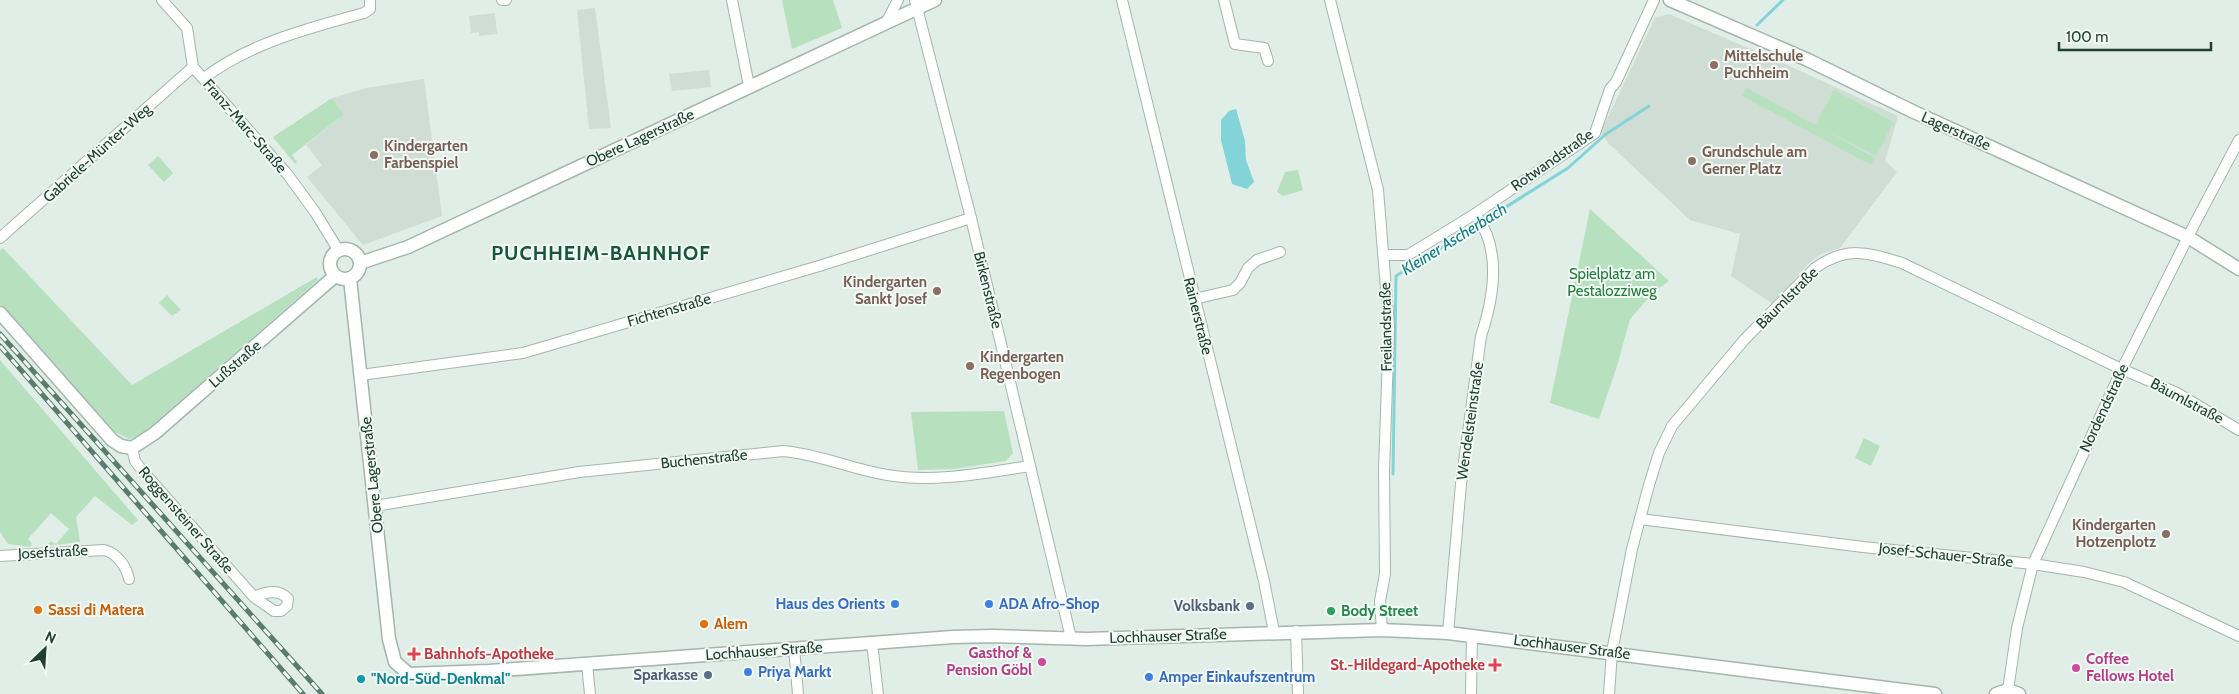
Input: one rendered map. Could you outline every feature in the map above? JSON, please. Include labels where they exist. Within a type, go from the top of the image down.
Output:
[{"type":"street","name":"Franz-Marc-Straße","points":[[162,0],[187,28],[193,67],[288,175],[316,212],[339,250]]},
{"type":"street","points":[[204,78],[246,53],[293,33],[364,13],[370,8],[370,0]]},
{"type":"street","points":[[732,0],[750,86]]},
{"type":"street","points":[[886,22],[898,0]]},
{"type":"street","points":[[916,4],[935,0]]},
{"type":"street","name":"Rainerstraße","points":[[1122,0],[1264,581],[1274,632]]},
{"type":"street","points":[[1224,0],[1235,44],[1264,48],[1268,61]]},
{"type":"street","name":"Freilandstraße","points":[[1330,0],[1378,190],[1384,255],[1389,326],[1384,470],[1386,574],[1380,600],[1382,630]]},
{"type":"street","name":"Rotwandstraße","points":[[1384,255],[1408,255],[1477,216],[1595,132],[1610,89],[1616,82],[1654,0]]},
{"type":"street","name":"Lagerstraße","points":[[1670,0],[1808,60],[1914,112],[2188,237],[2239,269]]},
{"type":"street","name":"Obere Lagerstraße","points":[[360,263],[408,247],[886,22],[916,4]]},
{"type":"street","name":"Birkenstraße","points":[[916,4],[971,218],[1071,638]]},
{"type":"street","name":"Gabriele-Münter-Weg","points":[[0,238],[193,67]]},
{"type":"street","name":"Nordendstraße","points":[[2008,693],[2017,628],[2033,564],[2122,369],[2239,140]]},
{"type":"street","name":"Wendelsteinstraße","points":[[1448,633],[1461,484],[1481,336],[1488,316],[1493,271],[1491,244],[1485,228],[1477,216]]},
{"type":"street","name":"Fichtenstraße","points":[[361,375],[522,353],[819,266],[971,218]]},
{"type":"street","points":[[339,250],[352,251],[360,263],[358,272],[350,279],[342,279],[335,276],[330,262],[339,250]]},
{"type":"street","points":[[1194,299],[1232,290],[1240,283],[1248,268],[1257,260],[1280,252]]},
{"type":"street","name":"Bäumlstraße","points":[[1609,694],[1612,652],[1640,519],[1656,461],[1672,426],[1744,340],[1815,268],[1828,259],[1857,252],[1872,254],[1902,263],[2122,369],[2177,393],[2239,430]]},
{"type":"street","name":"Lußstraße","points":[[132,448],[166,423],[335,276]]},
{"type":"street","name":"Obere Lagerstraße","points":[[350,279],[389,639],[394,662],[400,668]]},
{"type":"street","name":"Roggensteiner Straße","points":[[0,314],[112,440],[121,446],[132,448],[135,462],[254,597]]},
{"type":"street","name":"Buchenstraße","points":[[375,506],[579,472],[783,451],[806,453],[887,475],[927,479],[1030,466]]},
{"type":"street","name":"Josef-Schauer-Straße","points":[[1640,519],[1863,547],[2033,564],[2084,572],[2124,582],[2239,636]]},
{"type":"street","name":"Josefstraße","points":[[1,553],[104,550],[116,556],[127,570],[129,578]]},
{"type":"street","name":"Lochhauser Straße","points":[[400,668],[409,674],[424,675],[794,648],[993,636],[1071,638],[1382,630],[1472,635],[1935,694]]},
{"type":"street","points":[[1296,631],[1298,694]]},
{"type":"street","points":[[1471,694],[1472,635]]},
{"type":"street","points":[[872,643],[878,694]]},
{"type":"street","points":[[794,648],[798,694]]},
{"type":"street","points":[[587,664],[590,694]]},
{"type":"shaded area","points":[[595,8],[611,128],[589,129],[577,10]]},
{"type":"shaded area","points":[[495,13],[497,34],[479,36],[479,32],[471,33],[469,16]]},
{"type":"shaded area","points":[[1669,14],[1783,63],[1898,116],[1885,161],[1897,172],[1840,248],[1821,254],[1808,264],[1773,304],[1731,276],[1740,234],[1690,220],[1608,143],[1601,132],[1655,18]]},
{"type":"shaded area","points":[[709,70],[711,87],[672,91],[669,74]]},
{"type":"shaded area","name":"Kindergarten Farbenspiel","points":[[424,79],[442,216],[363,245],[307,177],[322,165],[306,145],[344,114],[332,98],[366,88]]},
{"type":"green space","points":[[782,0],[833,0],[842,28],[792,49]]},
{"type":"green space","points":[[1747,88],[1815,125],[1834,90],[1894,122],[1876,156],[1820,127],[1875,158],[1871,165],[1742,96]]},
{"type":"green space","points":[[332,98],[344,114],[292,155],[297,162],[295,164],[273,137]]},
{"type":"green space","points":[[158,156],[173,173],[164,182],[148,165]]},
{"type":"green space","points":[[1298,170],[1303,190],[1283,196],[1277,192],[1285,172]]},
{"type":"green space","name":"Spielplatz am Pestalozziweg","points":[[1590,209],[1669,281],[1653,293],[1630,319],[1618,363],[1599,419],[1550,403]]},
{"type":"green space","points":[[3,248],[132,385],[317,277],[318,280],[139,437],[129,439],[115,432],[0,304],[0,250]]},
{"type":"green space","points":[[167,295],[181,310],[172,316],[159,303]]},
{"type":"green space","points":[[0,360],[138,520],[132,525],[95,496],[76,517],[80,542],[46,546],[51,541],[56,544],[69,529],[51,513],[28,539],[32,543],[30,547],[8,544],[0,532]]},
{"type":"green space","points":[[1004,411],[1013,453],[1006,461],[954,469],[918,470],[911,412]]},
{"type":"green space","points":[[1864,438],[1880,446],[1871,466],[1855,458]]},
{"type":"water","points":[[1236,109],[1245,141],[1246,160],[1254,182],[1247,189],[1232,184],[1221,140],[1221,120],[1229,111]]},
{"type":"waterway","name":"Kleiner Ascherbach","points":[[1757,25],[1783,0]]},
{"type":"waterway","name":"Kleiner Ascherbach","points":[[1393,474],[1396,276],[1568,168],[1606,134],[1649,106]]},
{"type":"railway","points":[[0,334],[322,694]]},
{"type":"railway","points":[[0,346],[303,694]]},
{"type":"place","name":"Mittelschule Puchheim","points":[[1714,65]]},
{"type":"place","name":"Kindergarten Farbenspiel","points":[[374,155]]},
{"type":"place","name":"Grundschule am Gerner Platz","points":[[1692,161]]},
{"type":"place","name":"Kindergarten Sankt Josef","points":[[937,291]]},
{"type":"place","name":"Kindergarten Regenbogen","points":[[970,366]]},
{"type":"place","name":"Kindergarten Hotzenplotz","points":[[2166,534]]},
{"type":"place","name":"Haus des Orients","points":[[895,604]]},
{"type":"place","name":"ADA Afro-Shop","points":[[989,604]]},
{"type":"place","name":"Volksbank","points":[[1250,606]]},
{"type":"place","name":"Sassi di Matera","points":[[38,610]]},
{"type":"place","name":"Body Street","points":[[1331,611]]},
{"type":"place","name":"Alem","points":[[704,624]]},
{"type":"place","name":"Bahnhofs-Apotheke","points":[[414,654]]},
{"type":"place","name":"Gasthof & Pension Göbl","points":[[1042,662]]},
{"type":"place","name":"St.-Hildegard-Apotheke","points":[[1495,665]]},
{"type":"place","name":"Coffee Fellows Hotel","points":[[2076,668]]},
{"type":"place","name":"Priya Markt","points":[[748,672]]},
{"type":"place","name":"Sparkasse","points":[[708,675]]},
{"type":"place","name":"Amper Einkaufszentrum","points":[[1149,677]]},
{"type":"place","name":"\"Nord-Süd-Denkmal\"","points":[[361,679]]},
{"type":"district","name":"PUCHHEIM-BAHNHOF","points":[[601,253]]}]
